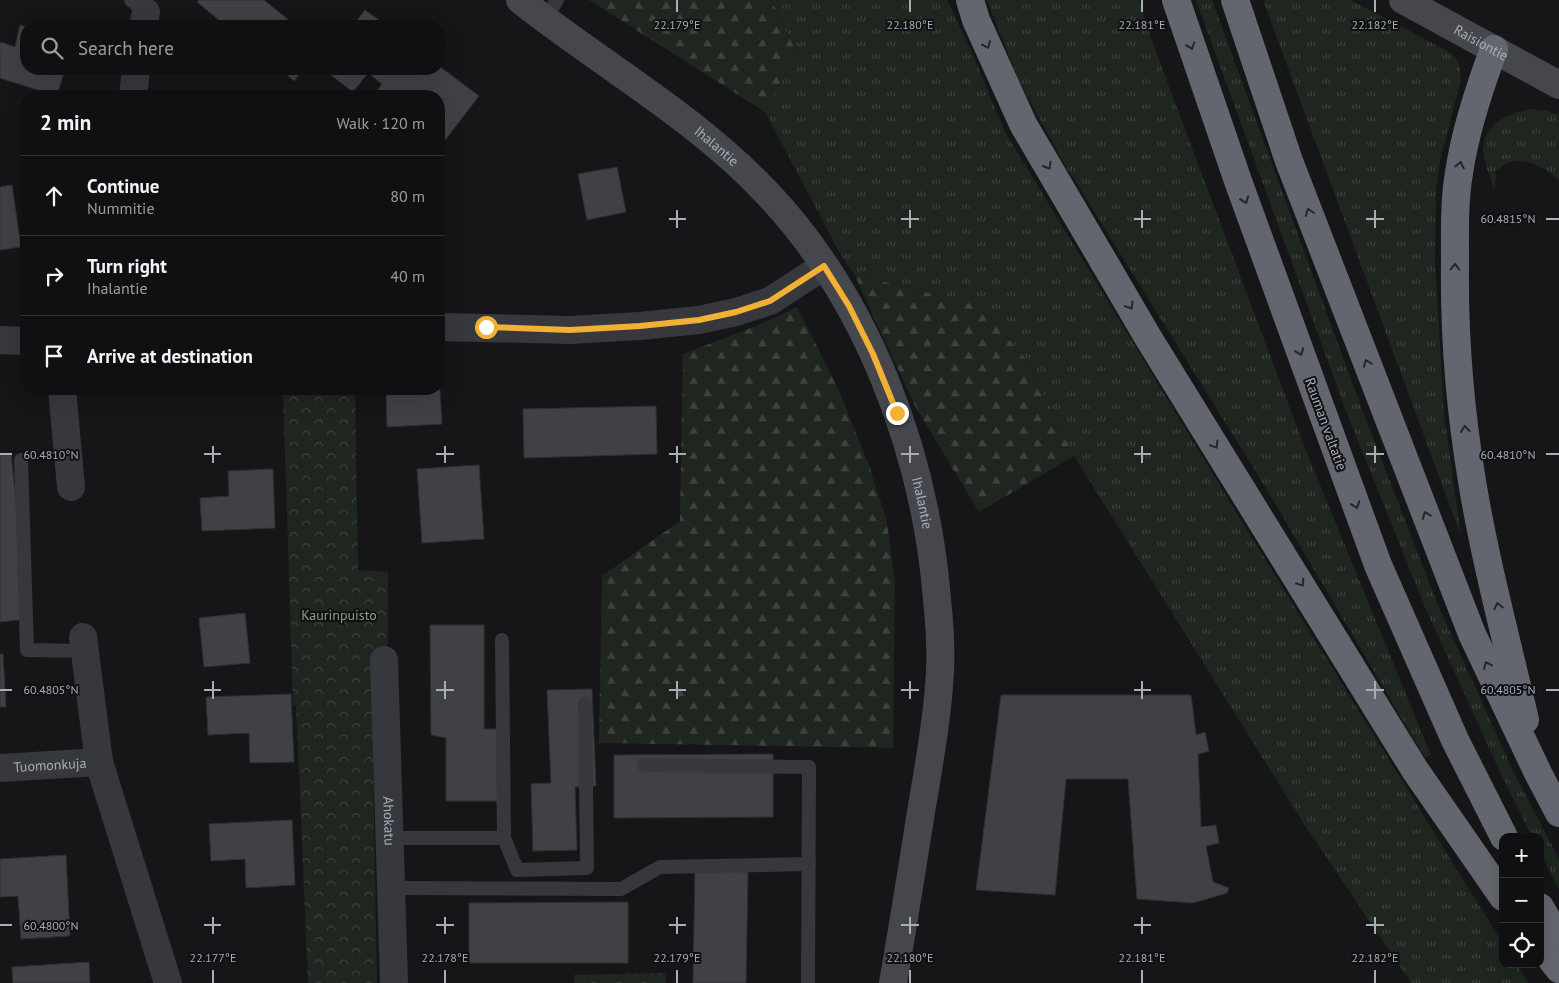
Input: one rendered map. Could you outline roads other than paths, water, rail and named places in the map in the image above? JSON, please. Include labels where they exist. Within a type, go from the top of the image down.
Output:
[{"type":"highway","points":[[970,0],[976,20],[1023,124],[1140,324],[1416,770],[1499,891]]},
{"type":"highway","name":"Rauman valtatie","points":[[1176,0],[1238,181],[1378,565],[1456,740],[1502,833]]},
{"type":"highway","points":[[1235,0],[1289,160],[1472,634],[1559,813]]},
{"type":"highway","points":[[1494,49],[1472,116],[1459,173],[1454,293],[1463,412],[1475,500],[1538,773]]},
{"type":"highway","points":[[1544,914],[1559,940]]},
{"type":"highway","points":[[1544,950],[1559,969]]},
{"type":"street","name":"Ihalantie","points":[[520,0],[551,10],[701,132],[765,191],[797,226],[849,306],[873,354],[897,413],[914,462],[935,567],[940,627],[940,685],[893,983]]},
{"type":"street","name":"Raisiontie","points":[[1403,0],[1559,85]]},
{"type":"street","points":[[134,90],[135,75]]},
{"type":"street","points":[[445,327],[570,330],[699,320],[736,312],[770,301],[824,266]]},
{"type":"street","points":[[0,340],[20,341]]},
{"type":"street","points":[[63,395],[71,487]]},
{"type":"street","points":[[84,644],[99,762],[168,983]]},
{"type":"street","name":"Ahokatu","points":[[384,660],[394,983]]},
{"type":"street","name":"Tuomonkuja","points":[[0,768],[99,762]]},
{"type":"lane","points":[[21,460],[28,650],[84,644]]},
{"type":"lane","points":[[502,640],[504,838],[517,870],[587,868],[585,704]]},
{"type":"lane","points":[[644,765],[809,767],[808,983]]},
{"type":"lane","points":[[389,838],[504,838]]},
{"type":"lane","points":[[391,888],[621,889],[660,867],[808,864]]},
{"type":"park label","name":"Kaurinpuisto","points":[[339,615]]}]
